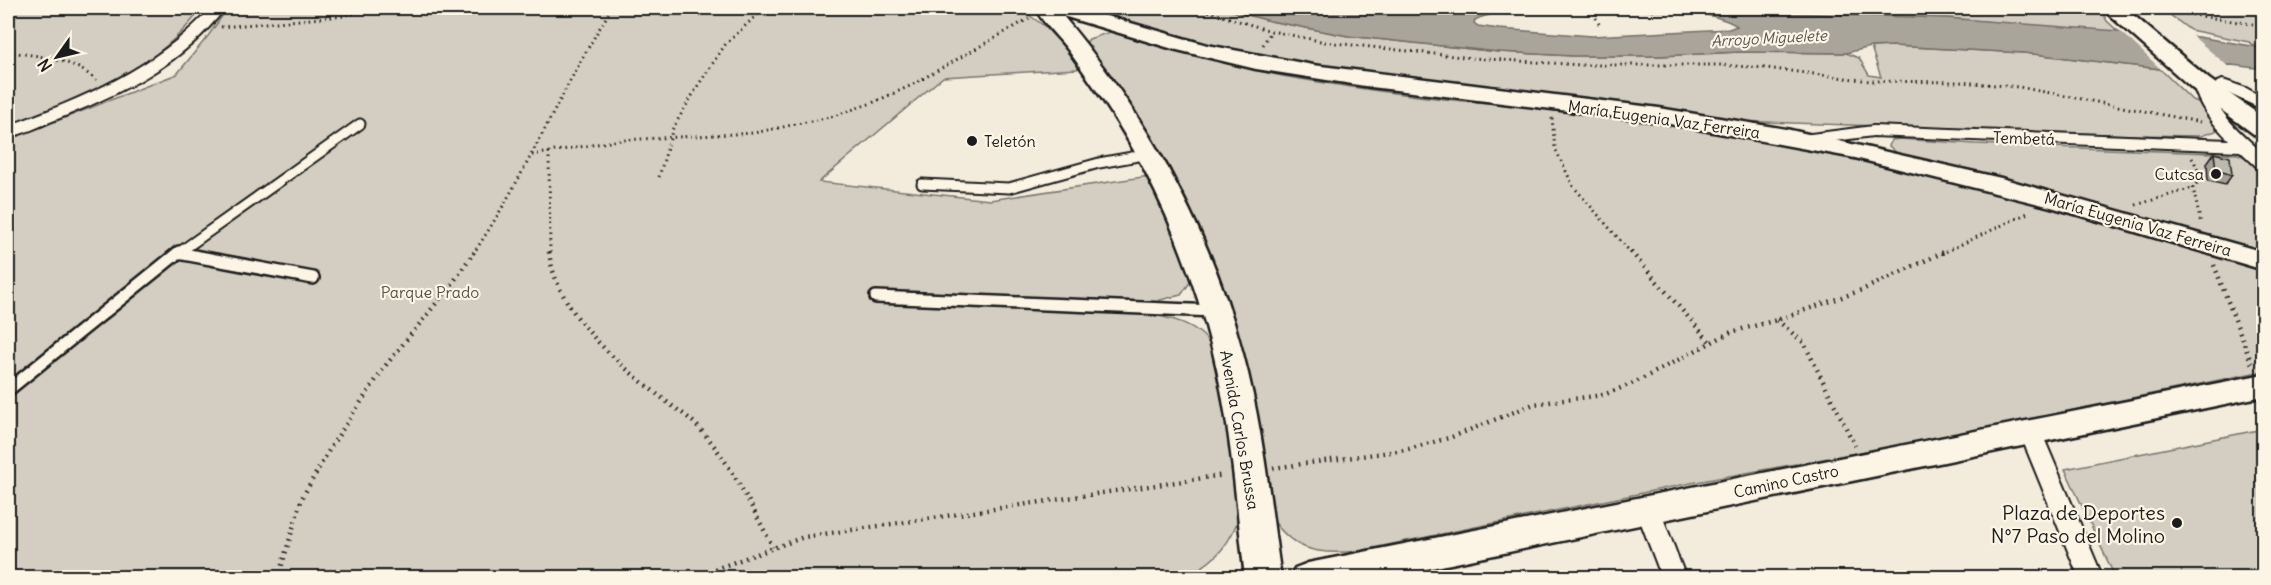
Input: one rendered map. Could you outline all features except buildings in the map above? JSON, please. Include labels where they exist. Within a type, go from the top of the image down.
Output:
[{"type":"street","points":[[8,132],[106,92],[168,57],[202,28],[218,8]]},
{"type":"street","name":"Avenida Carlos Brussa","points":[[1045,8],[1100,75],[1149,154],[1186,230],[1215,311],[1238,400],[1263,578]]},
{"type":"street","name":"María Eugenia Vaz Ferreira","points":[[1059,8],[1192,47],[1254,61],[1323,73],[1716,124],[1803,140],[1895,160],[2055,200],[2264,261]]},
{"type":"street","points":[[2113,8],[2144,17],[2236,112],[2262,120]]},
{"type":"street","points":[[2212,85],[2205,100],[2264,164]]},
{"type":"street","name":"Tembetá","points":[[1803,140],[1873,131],[2245,146]]},
{"type":"street","name":"Camino Castro","points":[[1308,578],[2264,385]]},
{"type":"street","points":[[2030,431],[2091,578]]},
{"type":"street","points":[[1648,510],[1674,578]]},
{"type":"lane","points":[[8,390],[178,253],[360,124]]},
{"type":"lane","points":[[922,184],[1009,188],[1099,163],[1149,154]]},
{"type":"lane","points":[[178,253],[313,278]]},
{"type":"lane","points":[[876,297],[1215,311]]},
{"type":"path","points":[[202,28],[344,16],[376,8]]},
{"type":"path","points":[[278,578],[302,498],[332,445],[386,365],[452,284],[532,155],[591,41],[612,8]]},
{"type":"path","points":[[659,177],[671,136],[699,84],[725,45],[764,8]]},
{"type":"path","points":[[532,155],[621,140],[754,133],[821,120],[872,104],[910,87],[1045,8]]},
{"type":"path","points":[[1197,8],[1271,31],[1325,42],[1472,58],[1560,64],[1719,65],[1777,69],[1870,81],[1960,82],[2019,87],[2227,126]]},
{"type":"path","points":[[1591,8],[1599,24]]},
{"type":"path","points":[[1902,8],[2100,8]]},
{"type":"path","points":[[2172,8],[2175,12]]},
{"type":"path","points":[[2144,17],[2175,12],[2264,26]]},
{"type":"path","points":[[8,52],[68,63],[91,74],[106,92]]},
{"type":"path","points":[[1556,103],[1552,120],[1555,148],[1573,186],[1710,342]]},
{"type":"path","points":[[549,152],[548,240],[551,267],[567,300],[590,335],[659,396],[699,427],[727,461],[773,548]]},
{"type":"path","points":[[2102,213],[2193,188]]},
{"type":"path","points":[[690,578],[804,537],[1405,450],[1452,437],[1534,405],[1603,395],[1636,382],[1739,329],[1777,320],[1862,290],[2055,200]]},
{"type":"path","points":[[1777,320],[1804,343],[1865,465]]},
{"type":"green space","points":[[8,8],[202,8],[162,49],[115,82],[62,107],[8,126]]},
{"type":"green space","name":"Parque Prado","points":[[228,8],[1019,8],[1043,25],[1080,62],[1077,69],[943,77],[819,182],[990,200],[1149,176],[1190,270],[1191,281],[1181,295],[1160,300],[1159,316],[1197,330],[1207,340],[1218,373],[1237,490],[1238,512],[1232,534],[1215,557],[1182,577],[8,577],[8,140],[177,74]]},
{"type":"green space","points":[[1079,8],[1222,8],[1270,21],[1348,36],[1499,52],[1573,56],[1660,56],[1739,52],[1846,53],[1859,58],[1869,75],[1881,77],[1871,47],[1893,46],[2024,53],[2160,69],[2192,100],[2198,102],[2216,127],[2216,131],[2201,136],[2133,135],[1736,121],[1303,64],[1233,50]]},
{"type":"green space","points":[[1347,8],[1554,8],[1412,13]]},
{"type":"green space","points":[[1554,8],[2100,8],[2107,21],[2120,33],[1946,18]]},
{"type":"green space","points":[[2161,8],[2240,8],[2263,13],[2263,48],[2256,47],[2249,42],[2190,30]]},
{"type":"green space","points":[[1110,32],[1288,77],[1463,101],[1602,114],[1781,144],[1863,161],[2024,200],[2184,245],[2263,269],[2263,371],[1938,438],[1691,483],[1358,551],[1315,551],[1284,534],[1266,510],[1153,145],[1134,112],[1084,45],[1089,39]]},
{"type":"green space","points":[[1892,140],[2238,154],[2247,158],[2263,172],[2263,255],[1898,154],[1889,146]]},
{"type":"green space","name":"Plaza de Deportes Nº7 Paso del Molino","points":[[2263,429],[2263,577],[2115,577],[2065,469]]},
{"type":"water","name":"Arroyo Miguelete","points":[[1222,8],[1347,8],[1412,13],[1609,8],[1946,18],[2198,37],[2263,48],[2263,69],[2232,65],[2160,69],[2024,53],[1893,46],[1871,47],[1846,53],[1739,52],[1660,56],[1573,56],[1499,52],[1348,36],[1270,21]],"holes":[[[1560,10],[1658,10],[1693,13],[1724,20],[1737,26],[1729,29],[1592,36],[1499,29],[1478,26],[1474,23],[1475,20],[1486,16],[1502,13]]]},
{"type":"pier","points":[[2118,29],[2189,33],[2230,68],[2164,72]]},
{"type":"place","name":"Teletón","points":[[972,141]]},
{"type":"place","name":"Cutcsa","points":[[2216,174]]},
{"type":"place","name":"Plaza de Deportes Nº7 Paso del Molino","points":[[2177,523]]}]
